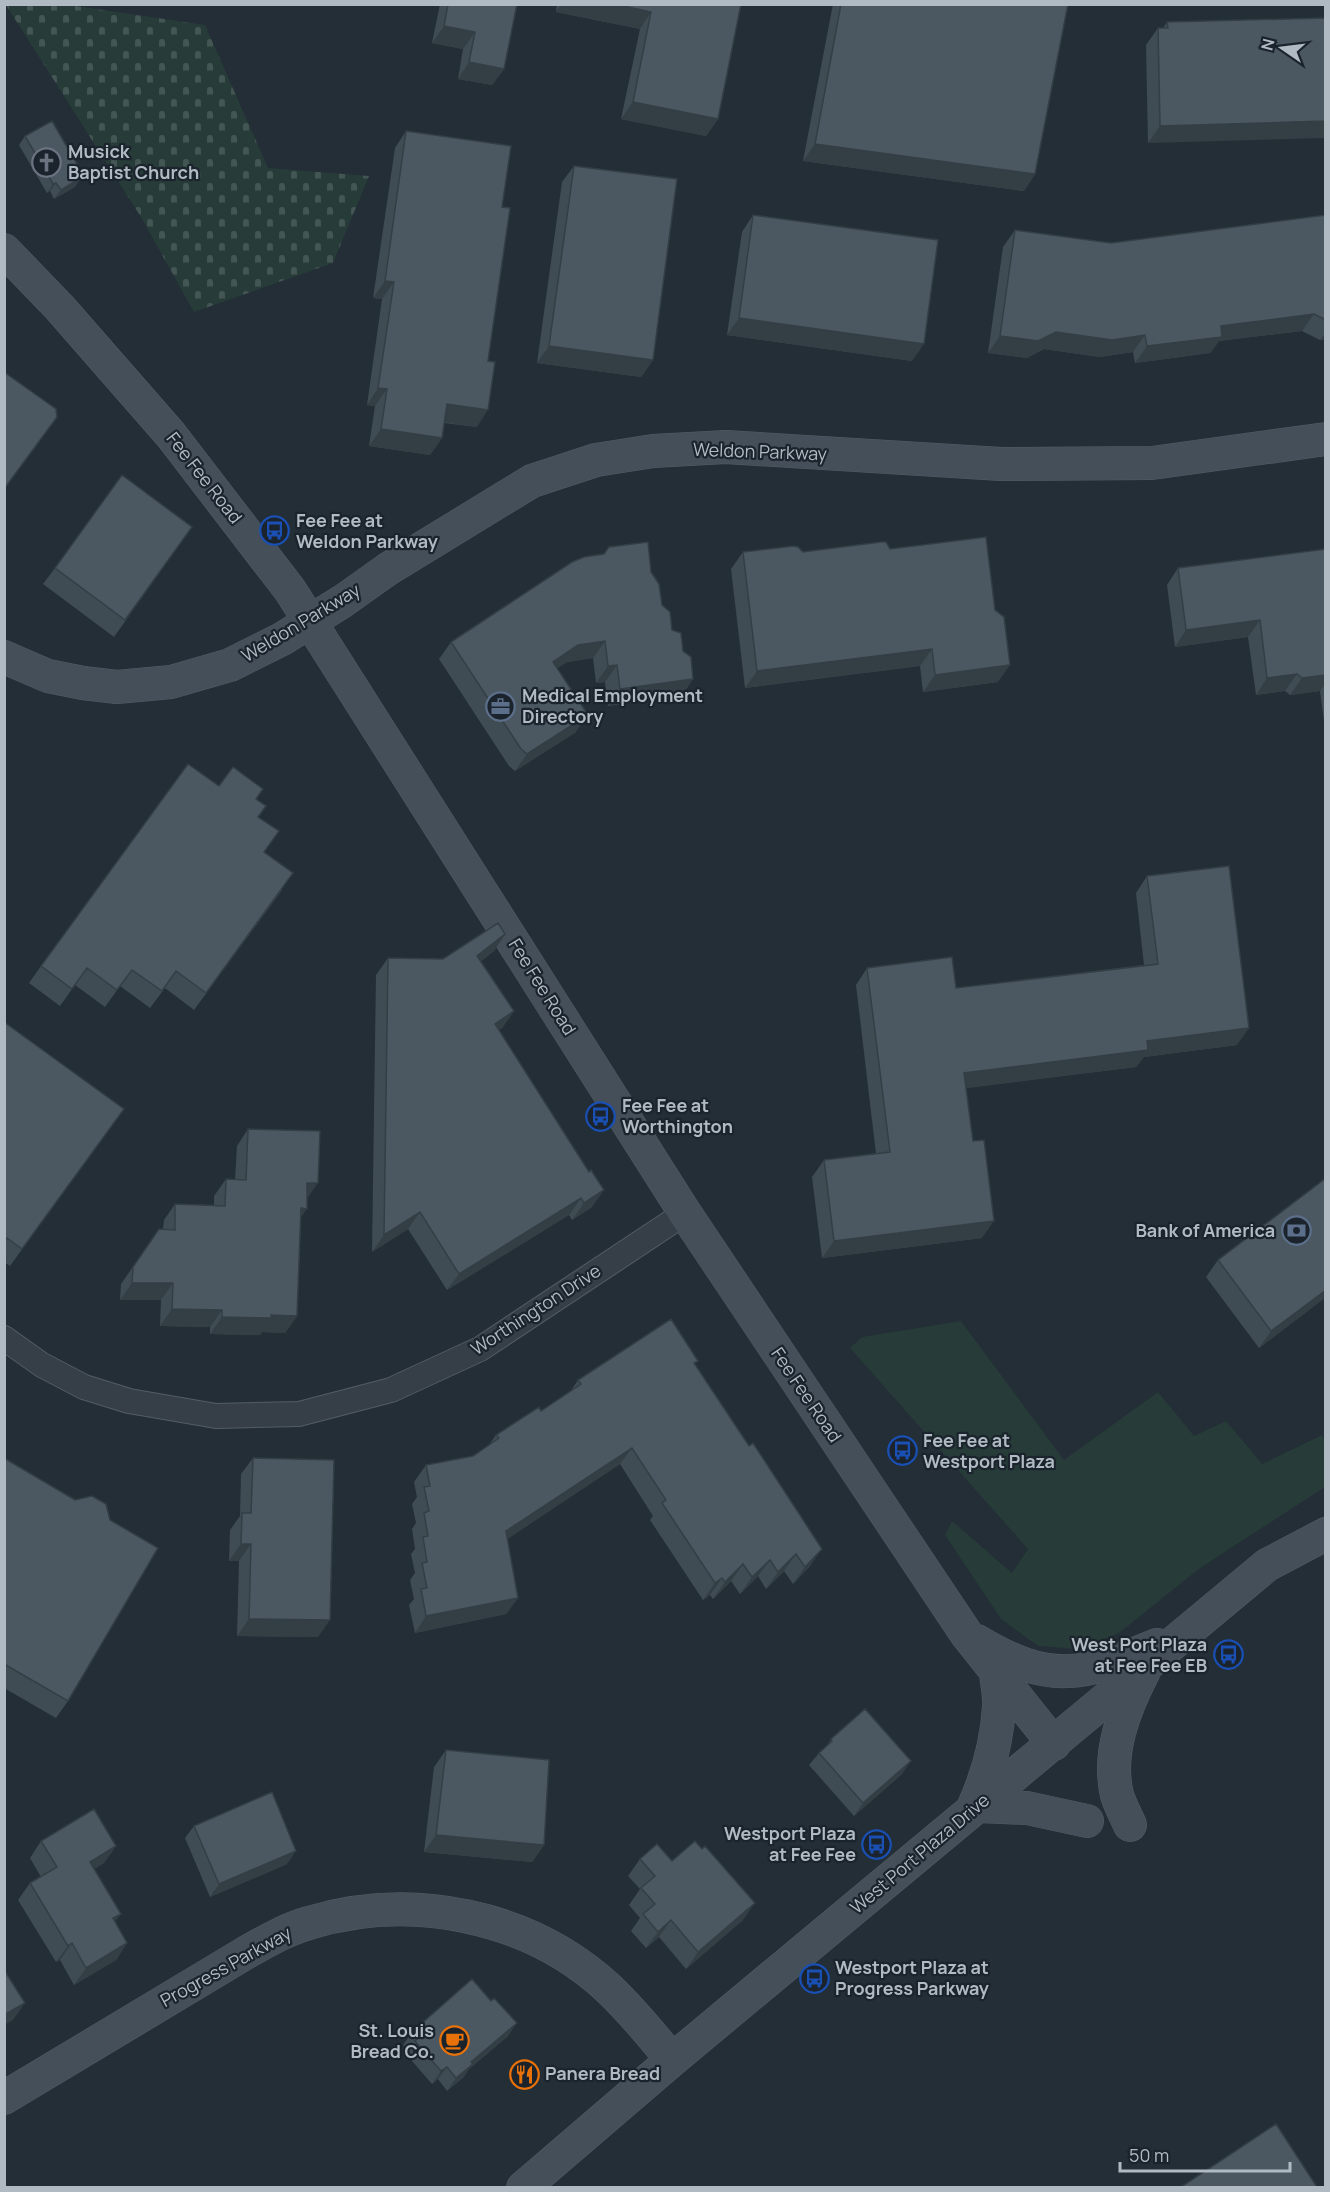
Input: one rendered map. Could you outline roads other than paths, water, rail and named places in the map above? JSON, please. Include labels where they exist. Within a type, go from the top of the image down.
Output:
[{"type":"street","name":"Fee Fee Road","points":[[4,250],[60,308],[171,435],[290,590],[685,1213],[967,1635],[1054,1744]]},
{"type":"street","name":"Weldon Parkway","points":[[4,657],[48,676],[117,687],[171,682],[230,665],[282,639],[532,481],[596,460],[653,451],[726,447],[1001,464],[1152,463],[1326,440]]},
{"type":"street","name":"Worthington Drive","points":[[4,1338],[42,1365],[84,1387],[129,1401],[216,1416],[299,1414],[391,1390],[480,1348],[685,1213]]},
{"type":"street","name":"West Port Plaza Drive","points":[[523,2187],[672,2060],[1267,1565],[1326,1534]]},
{"type":"street","points":[[967,1635],[1023,1664],[1048,1671],[1069,1671],[1114,1663],[1184,1634]]},
{"type":"street","points":[[1130,1825],[1118,1797],[1115,1756],[1119,1731],[1148,1665]]},
{"type":"street","points":[[996,1673],[999,1706],[985,1782],[976,1808],[1027,1808],[1088,1821]]},
{"type":"street","name":"Progress Parkway","points":[[4,2098],[274,1938],[309,1923],[372,1911],[407,1909],[492,1922],[523,1933],[568,1958],[607,1987],[646,2028],[672,2060]]},
{"type":"place","name":"Musick Baptist Church","points":[[47,162]]},
{"type":"place","name":"Fee Fee at Weldon Parkway","points":[[275,531]]},
{"type":"place","name":"Medical Employment Directory","points":[[501,706]]},
{"type":"place","name":"Fee Fee at Worthington","points":[[601,1116]]},
{"type":"place","name":"Bank of America","points":[[1296,1231]]},
{"type":"place","name":"Fee Fee at Westport Plaza","points":[[902,1451]]},
{"type":"place","name":"West Port Plaza at Fee Fee EB","points":[[1228,1655]]},
{"type":"place","name":"Westport Plaza at Fee Fee","points":[[877,1844]]},
{"type":"place","name":"Westport Plaza at Progress Parkway","points":[[814,1978]]},
{"type":"place","name":"St. Louis Bread Co.","points":[[455,2041]]},
{"type":"place","name":"Panera Bread","points":[[524,2074]]}]
